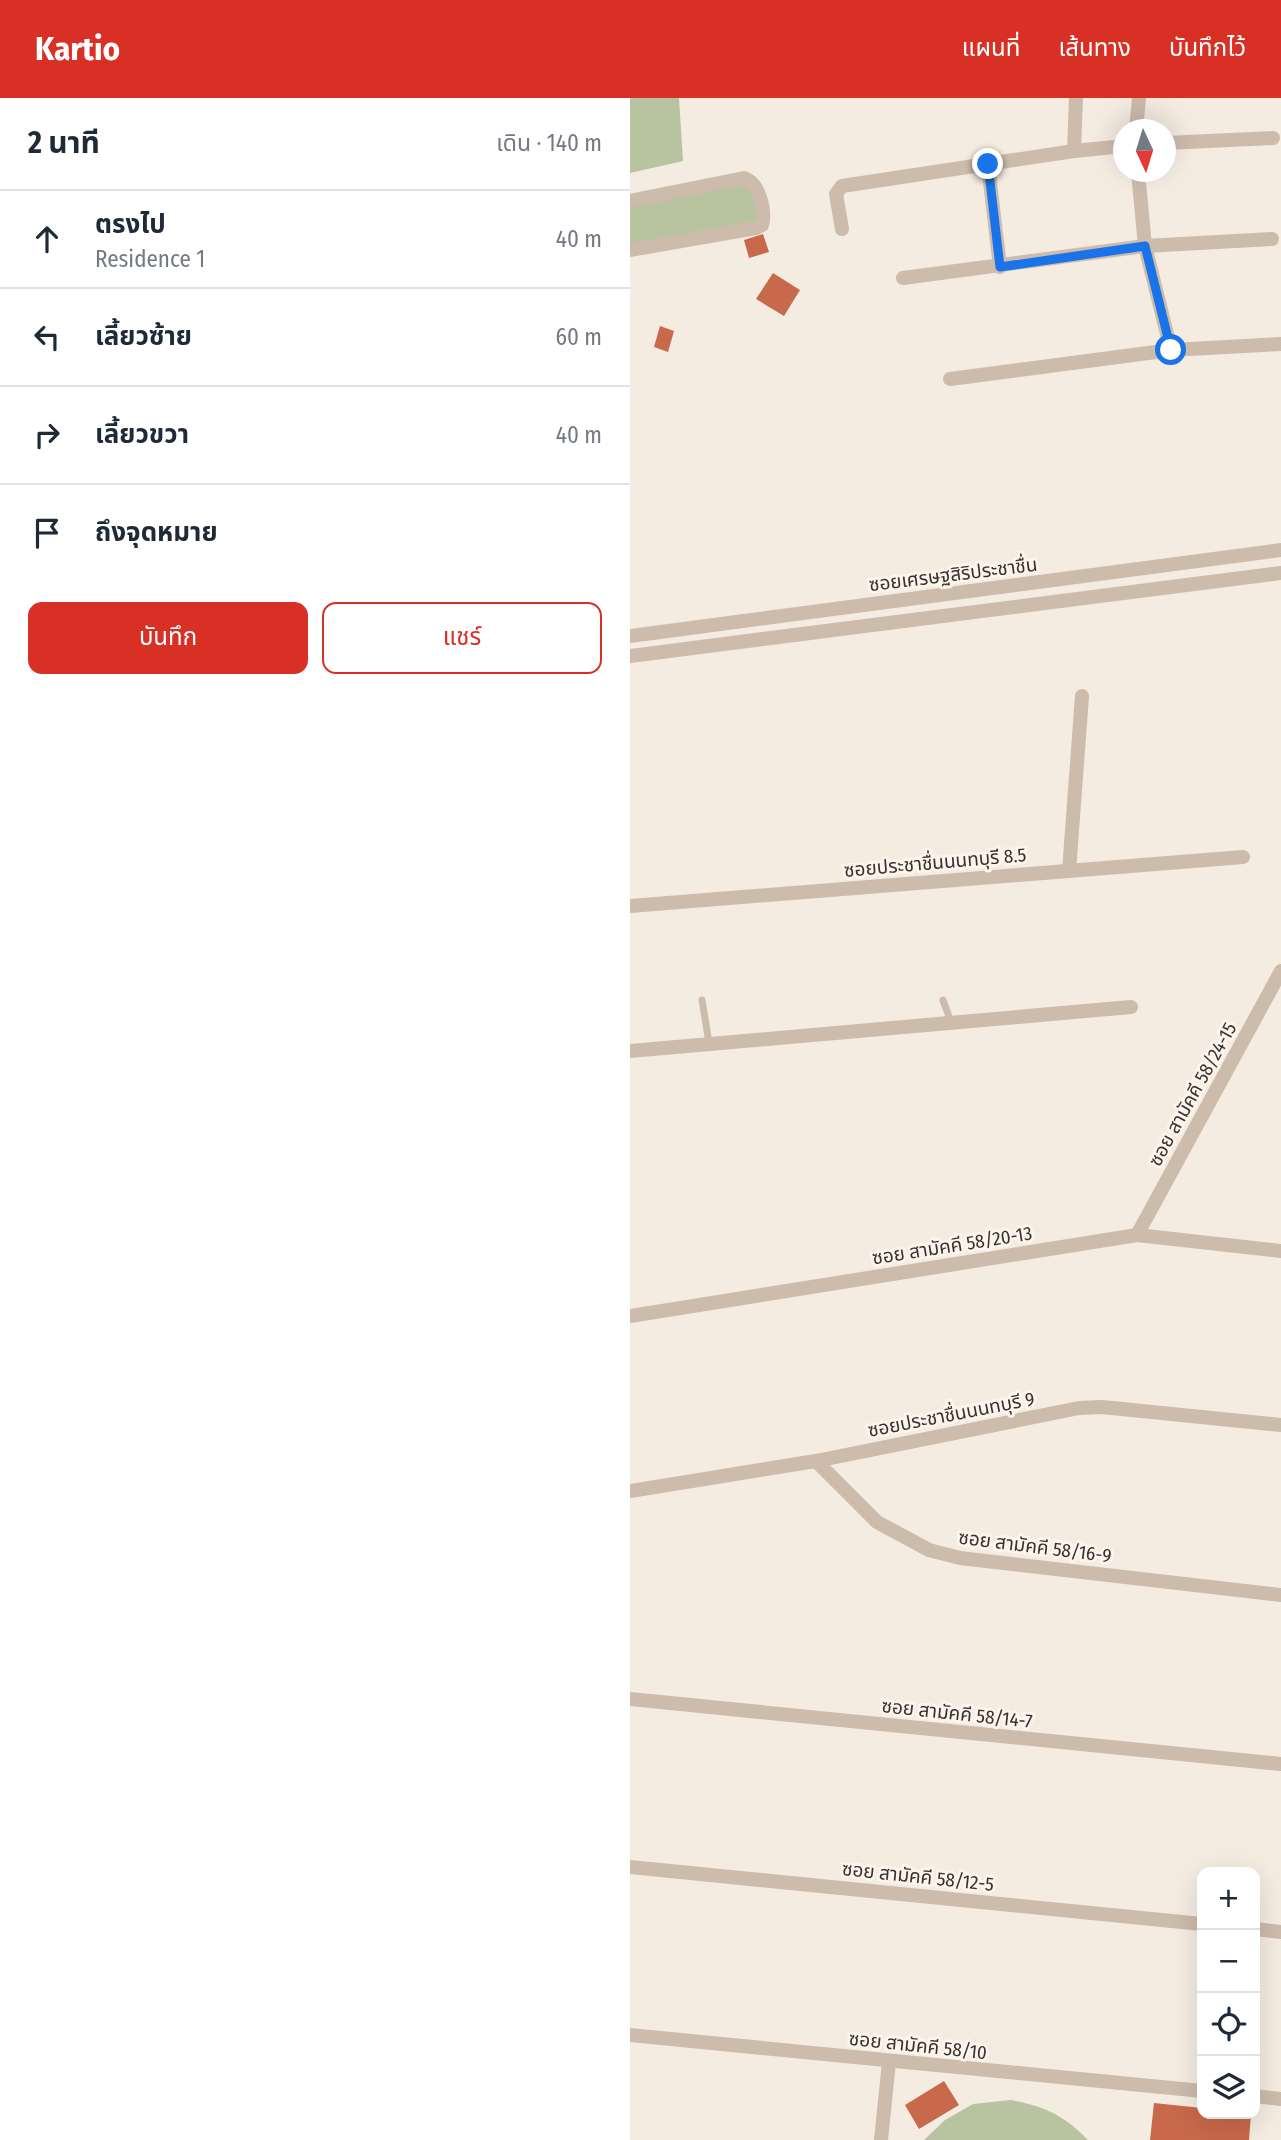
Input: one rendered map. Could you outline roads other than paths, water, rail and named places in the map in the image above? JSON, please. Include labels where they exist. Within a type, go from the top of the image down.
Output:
[{"type":"street","points":[[1074,151],[1076,98]]},
{"type":"street","points":[[1137,119],[1139,98]]},
{"type":"street","points":[[1176,143],[1273,138]]},
{"type":"street","points":[[842,229],[836,194],[842,186],[1113,147]]},
{"type":"street","points":[[988,164],[1000,267]]},
{"type":"street","points":[[630,201],[744,178],[752,180],[756,186],[764,218],[762,225],[755,228],[630,250]]},
{"type":"street","points":[[1139,182],[1145,246],[1171,350]]},
{"type":"street","points":[[902,278],[1145,246],[1272,239]]},
{"type":"street","points":[[950,379],[1171,350],[1281,344]]},
{"type":"street","name":"ซอยเศรษฐสิริประชาชื่น","points":[[630,636],[1281,550]]},
{"type":"street","points":[[630,656],[1281,573]]},
{"type":"street","points":[[1069,871],[1082,696]]},
{"type":"street","name":"ซอยประชาชื่นนนทบุรี 8.5","points":[[630,906],[1243,857]]},
{"type":"street","name":"ซอย สามัคคี 58/24-15","points":[[1137,1235],[1281,971]]},
{"type":"street","points":[[630,1051],[1131,1007]]},
{"type":"street","name":"ซอย สามัคคี 58/20-13","points":[[630,1316],[1137,1235],[1281,1251]]},
{"type":"street","name":"ซอยประชาชื่นนนทบุรี 9","points":[[630,1491],[816,1461],[1079,1408],[1102,1406],[1281,1425]]},
{"type":"street","name":"ซอย สามัคคี 58/16-9","points":[[816,1461],[877,1522],[929,1550],[960,1558],[1281,1595]]},
{"type":"street","name":"ซอย สามัคคี 58/14-7","points":[[630,1699],[1281,1764]]},
{"type":"street","name":"ซอย สามัคคี 58/12-5","points":[[630,1867],[1197,1924]]},
{"type":"street","points":[[1260,1930],[1281,1932]]},
{"type":"street","name":"ซอย สามัคคี 58/10","points":[[630,2035],[1197,2091]]},
{"type":"street","points":[[881,2140],[889,2062]]},
{"type":"street","points":[[1260,2097],[1281,2099]]},
{"type":"lane","points":[[702,1000],[709,1044]]},
{"type":"lane","points":[[943,1000],[951,1023]]}]
